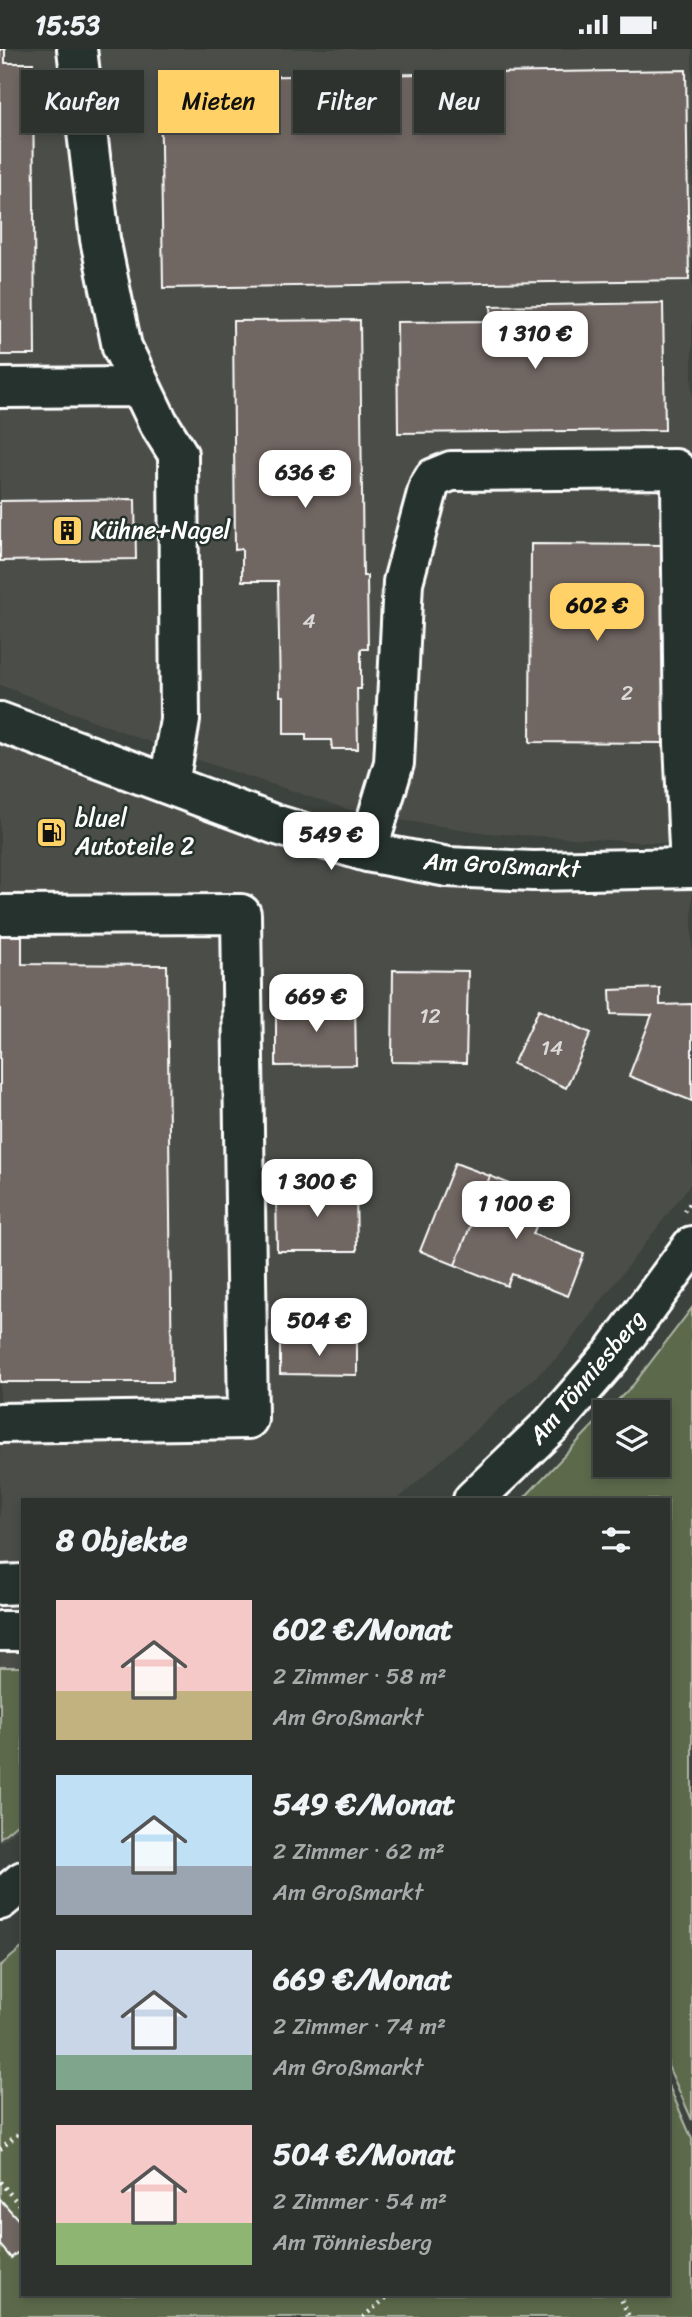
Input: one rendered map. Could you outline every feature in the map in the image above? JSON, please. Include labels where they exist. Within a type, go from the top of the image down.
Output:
[{"type":"street","points":[[77,49],[100,239],[122,347],[158,422],[178,454],[180,720],[169,784]]},
{"type":"street","points":[[0,388],[141,387]]},
{"type":"street","points":[[367,852],[394,763],[403,582],[429,486],[434,478],[452,471],[675,469],[681,474],[684,743],[691,868]]},
{"type":"street","name":"Am Großmarkt","points":[[0,722],[274,824],[367,852],[449,867],[533,871],[691,868]]},
{"type":"street","points":[[0,915],[242,914],[248,1419],[0,1423]]},
{"type":"street","name":"Am Tönniesberg","points":[[475,1498],[552,1424],[611,1356],[692,1245]]},
{"type":"street","points":[[0,1585],[21,1584]]},
{"type":"street","points":[[0,1631],[21,1631]]},
{"type":"street","points":[[0,1900],[21,1883]]},
{"type":"path","points":[[0,2149],[21,2132]]},
{"type":"path","points":[[0,2182],[21,2207]]},
{"type":"path","points":[[363,2317],[389,2296]]},
{"type":"path","points":[[620,2296],[629,2317]]},
{"type":"shaded area","points":[[0,49],[692,49],[692,845],[488,833],[385,818],[347,809],[186,756],[0,685]]},
{"type":"shaded area","points":[[0,741],[448,886],[692,889],[692,1182],[560,1355],[399,1498],[21,1498],[21,1826],[0,1843]]},
{"type":"green space","points":[[692,1308],[692,2120],[670,2070],[670,1498],[524,1498],[593,1426],[593,1477],[670,1477],[670,1400],[618,1400],[633,1385]]},
{"type":"green space","points":[[0,1667],[21,1667],[21,1821],[0,1838]]},
{"type":"green space","points":[[21,1949],[21,2296],[670,2296],[670,2088],[692,2139],[692,2317],[0,2317],[0,1966]]},
{"type":"building","points":[[0,49],[5,49],[5,63],[33,63],[33,70],[21,70],[21,133],[33,133],[35,355],[0,355]]},
{"type":"building","points":[[686,70],[689,280],[163,288],[161,133],[279,133],[279,76],[293,76],[293,133],[400,133],[400,74],[414,74],[414,133],[504,133],[504,73]]},
{"type":"building","points":[[663,303],[665,430],[398,433],[397,322],[492,321],[491,306]]},
{"type":"building","points":[[360,320],[363,576],[367,576],[368,649],[361,649],[361,689],[357,689],[358,749],[332,749],[331,740],[306,740],[306,734],[284,734],[284,696],[280,696],[278,581],[242,581],[242,549],[235,550],[233,321]]},
{"type":"building","name":"Kühne+Nagel","points":[[135,499],[136,559],[0,561],[0,501]]},
{"type":"building","points":[[531,544],[664,545],[663,743],[530,742]]},
{"type":"building","points":[[0,936],[22,936],[22,964],[167,965],[172,1382],[0,1382]]},
{"type":"building","points":[[393,970],[468,971],[466,1063],[392,1062]]},
{"type":"building","points":[[660,988],[660,1005],[692,1004],[692,1101],[629,1076],[652,1015],[611,1014],[610,990]]},
{"type":"building","points":[[276,1003],[355,1003],[356,1065],[276,1066]]},
{"type":"building","points":[[539,1009],[591,1033],[566,1088],[513,1064]]},
{"type":"building","points":[[455,1163],[490,1176],[455,1265],[420,1251]]},
{"type":"building","points":[[490,1176],[547,1199],[533,1234],[584,1254],[568,1296],[512,1274],[507,1286],[455,1265]]},
{"type":"building","points":[[356,1187],[357,1251],[277,1251],[276,1188]]},
{"type":"building","points":[[280,1341],[357,1341],[357,1375],[280,1374]]},
{"type":"building","points":[[0,2199],[21,2223],[21,2250],[11,2258],[0,2245]]},
{"type":"place","name":"Kühne+Nagel","points":[[68,530]]},
{"type":"place","name":"bluel Autoteile 2","points":[[52,832]]}]
